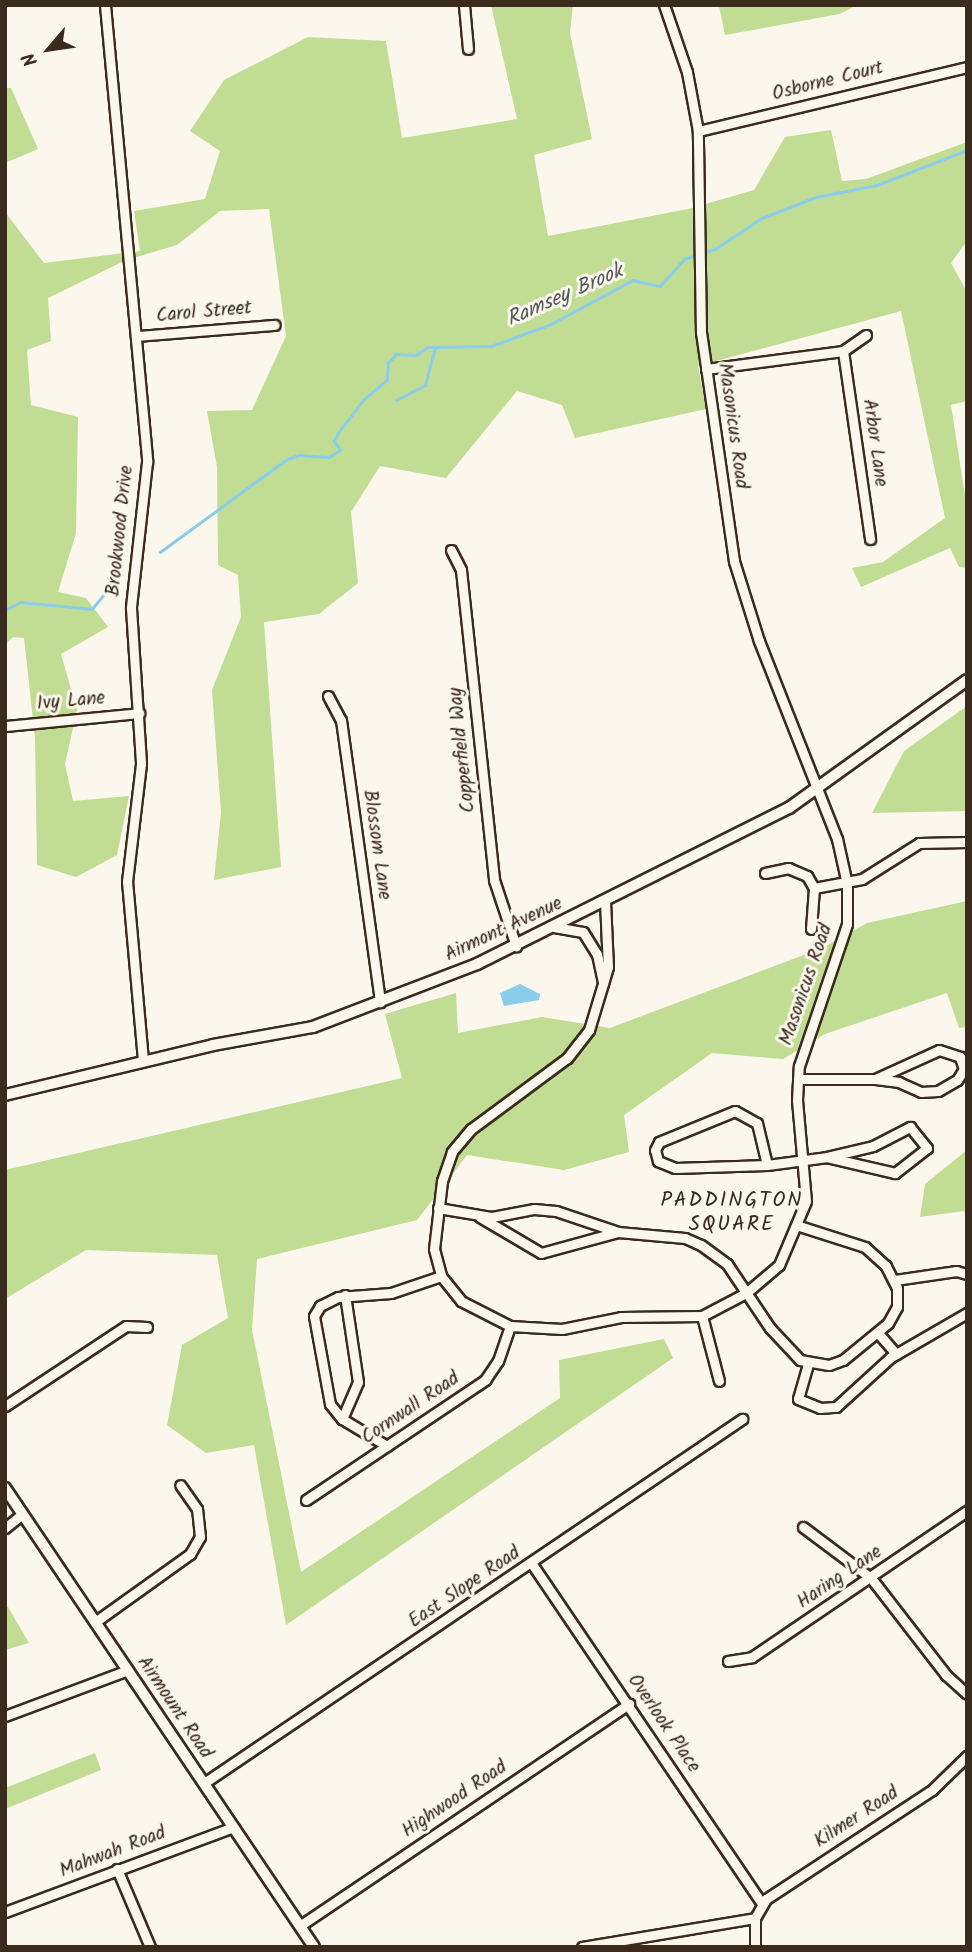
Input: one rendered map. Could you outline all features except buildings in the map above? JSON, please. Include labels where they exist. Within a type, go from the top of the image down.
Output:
[{"type":"street","name":"Brookwood Drive","points":[[105,5],[147,462],[131,608],[139,713],[139,789],[127,881],[143,1060]]},
{"type":"street","points":[[464,5],[468,49]]},
{"type":"street","name":"Masonicus Road","points":[[441,1276],[461,1301],[510,1326],[562,1329],[621,1317],[702,1316],[746,1293],[779,1265],[799,1226],[806,1201],[798,1079],[804,1042],[842,948],[847,884],[819,790],[759,641],[739,579],[706,369],[698,259],[698,131],[687,72],[664,5]]},
{"type":"street","name":"Osborne Court","points":[[698,131],[967,67]]},
{"type":"street","name":"Carol Street","points":[[137,336],[275,324]]},
{"type":"street","points":[[706,369],[843,351],[866,335]]},
{"type":"street","name":"Arbor Lane","points":[[843,351],[870,539]]},
{"type":"street","name":"Copperfield Way","points":[[451,550],[461,569],[494,880],[516,946]]},
{"type":"street","name":"Airmont Avenue","points":[[5,1096],[143,1060],[313,1027],[516,946],[819,790],[967,680]]},
{"type":"street","name":"Blossom Lane","points":[[328,696],[341,720],[380,1002]]},
{"type":"street","name":"Ivy Lane","points":[[5,726],[139,713]]},
{"type":"street","points":[[814,888],[847,884],[877,872],[919,843],[967,842]]},
{"type":"street","points":[[765,873],[797,870],[814,888],[811,929]]},
{"type":"street","points":[[387,1446],[342,1419],[330,1404],[314,1316],[320,1306],[345,1295],[391,1293],[441,1276],[434,1249],[446,1167],[461,1140],[580,1045],[597,1015],[608,967],[605,901]]},
{"type":"street","points":[[554,927],[583,932],[597,954],[604,988]]},
{"type":"street","points":[[798,1079],[875,1079],[889,1079],[931,1093],[957,1080],[963,1062],[949,1051],[939,1050],[875,1079]]},
{"type":"street","points":[[767,1165],[757,1123],[735,1111],[720,1114],[659,1142],[655,1150],[658,1161],[668,1167],[767,1165],[827,1157],[873,1146],[909,1127],[927,1144],[925,1153],[895,1173],[827,1157]]},
{"type":"street","points":[[438,1208],[480,1217],[541,1253],[618,1231]]},
{"type":"street","points":[[480,1217],[534,1209],[556,1211],[618,1231],[685,1238],[701,1245],[727,1264],[779,1338],[808,1364],[829,1365],[844,1360],[878,1333],[897,1307],[895,1280],[865,1247],[799,1226]]},
{"type":"street","points":[[895,1280],[956,1271],[967,1273]]},
{"type":"street","points":[[342,1419],[357,1388],[358,1370],[346,1327],[345,1295]]},
{"type":"street","points":[[808,1364],[798,1399],[829,1408],[844,1404],[895,1354],[967,1312]]},
{"type":"street","points":[[702,1316],[719,1381]]},
{"type":"street","points":[[5,1406],[127,1326],[147,1327]]},
{"type":"street","name":"Cornwall Road","points":[[306,1500],[485,1380],[498,1361],[510,1326]]},
{"type":"street","points":[[878,1333],[895,1354]]},
{"type":"street","name":"East Slope Road","points":[[204,1783],[532,1564],[742,1419]]},
{"type":"street","points":[[95,1622],[190,1554],[200,1537],[197,1509],[180,1485]]},
{"type":"street","name":"Airmount Road","points":[[5,1488],[314,1947]]},
{"type":"street","name":"Haring Lane","points":[[728,1661],[752,1657],[967,1511]]},
{"type":"street","points":[[5,1528],[22,1514]]},
{"type":"street","points":[[803,1527],[872,1578],[946,1675],[967,1694]]},
{"type":"street","name":"Overlook Place","points":[[532,1564],[762,1904]]},
{"type":"street","points":[[5,1716],[128,1670]]},
{"type":"street","name":"Highwood Road","points":[[301,1925],[629,1704]]},
{"type":"street","name":"Kilmer Road","points":[[762,1904],[932,1790],[967,1756]]},
{"type":"street","name":"Mahwah Road","points":[[5,1912],[233,1827]]},
{"type":"street","points":[[117,1869],[150,1947]]},
{"type":"street","points":[[755,1947],[755,1918],[762,1904]]},
{"type":"street","points":[[582,1947],[755,1918]]},
{"type":"green space","points":[[491,5],[573,5],[570,33],[592,139],[534,155],[548,236],[688,209],[754,190],[785,137],[831,130],[842,181],[866,179],[967,142],[967,241],[951,263],[967,292],[967,401],[951,405],[967,509],[967,568],[959,567],[950,548],[861,587],[852,568],[883,562],[945,518],[901,311],[698,366],[706,409],[575,438],[562,405],[517,391],[446,478],[380,466],[351,512],[358,583],[319,614],[264,622],[281,867],[214,880],[221,813],[212,690],[241,617],[238,575],[218,565],[217,467],[207,411],[252,410],[286,336],[269,209],[220,211],[177,245],[126,260],[48,298],[51,341],[27,350],[31,405],[78,417],[76,533],[58,592],[86,598],[108,627],[61,654],[77,710],[65,764],[73,801],[129,796],[117,855],[76,877],[37,865],[35,738],[24,638],[13,637],[5,645],[5,212],[44,263],[140,251],[134,211],[205,199],[220,151],[190,131],[224,80],[308,37],[386,41],[402,138],[517,119]]},
{"type":"green space","points":[[857,5],[840,14],[725,35],[719,6]]},
{"type":"green space","points":[[5,88],[11,88],[38,149],[5,163]]},
{"type":"green space","points":[[967,706],[967,811],[872,813],[904,751]]},
{"type":"green space","points":[[967,901],[967,1027],[959,1028],[947,993],[825,1034],[783,1059],[712,1053],[624,1115],[629,1152],[564,1170],[467,1155],[417,1220],[257,1259],[252,1330],[301,1572],[560,1398],[559,1360],[664,1339],[673,1358],[286,1625],[254,1445],[206,1453],[167,1425],[182,1345],[228,1318],[217,1255],[86,1250],[5,1299],[5,1170],[402,1078],[385,1014],[456,993],[458,1033],[542,1017],[610,1028],[822,948],[867,923]]},
{"type":"green space","points":[[967,1150],[967,1220],[964,1211],[920,1217],[925,1184]]},
{"type":"green space","points":[[8,1607],[29,1643],[5,1650],[5,1608]]},
{"type":"green space","points":[[95,1753],[101,1770],[5,1809],[5,1788]]},
{"type":"water","points":[[520,984],[540,994],[539,1000],[504,1006],[500,993]]},
{"type":"waterway","name":"Ramsey Brook","points":[[160,552],[287,459],[299,455],[329,457],[340,450],[334,441],[338,433],[363,400],[387,380],[388,363],[396,354],[416,355],[428,347],[491,346],[549,325],[633,280],[660,286],[684,259],[715,249],[762,218],[816,197],[877,185],[967,150]]},
{"type":"waterway","points":[[396,400],[425,385],[435,348]]},
{"type":"waterway","name":"Ramsey Brook","points":[[5,610],[21,602],[92,609],[104,594]]},
{"type":"district","name":"PADDINGTON SQUARE","points":[[732,1213]]}]
